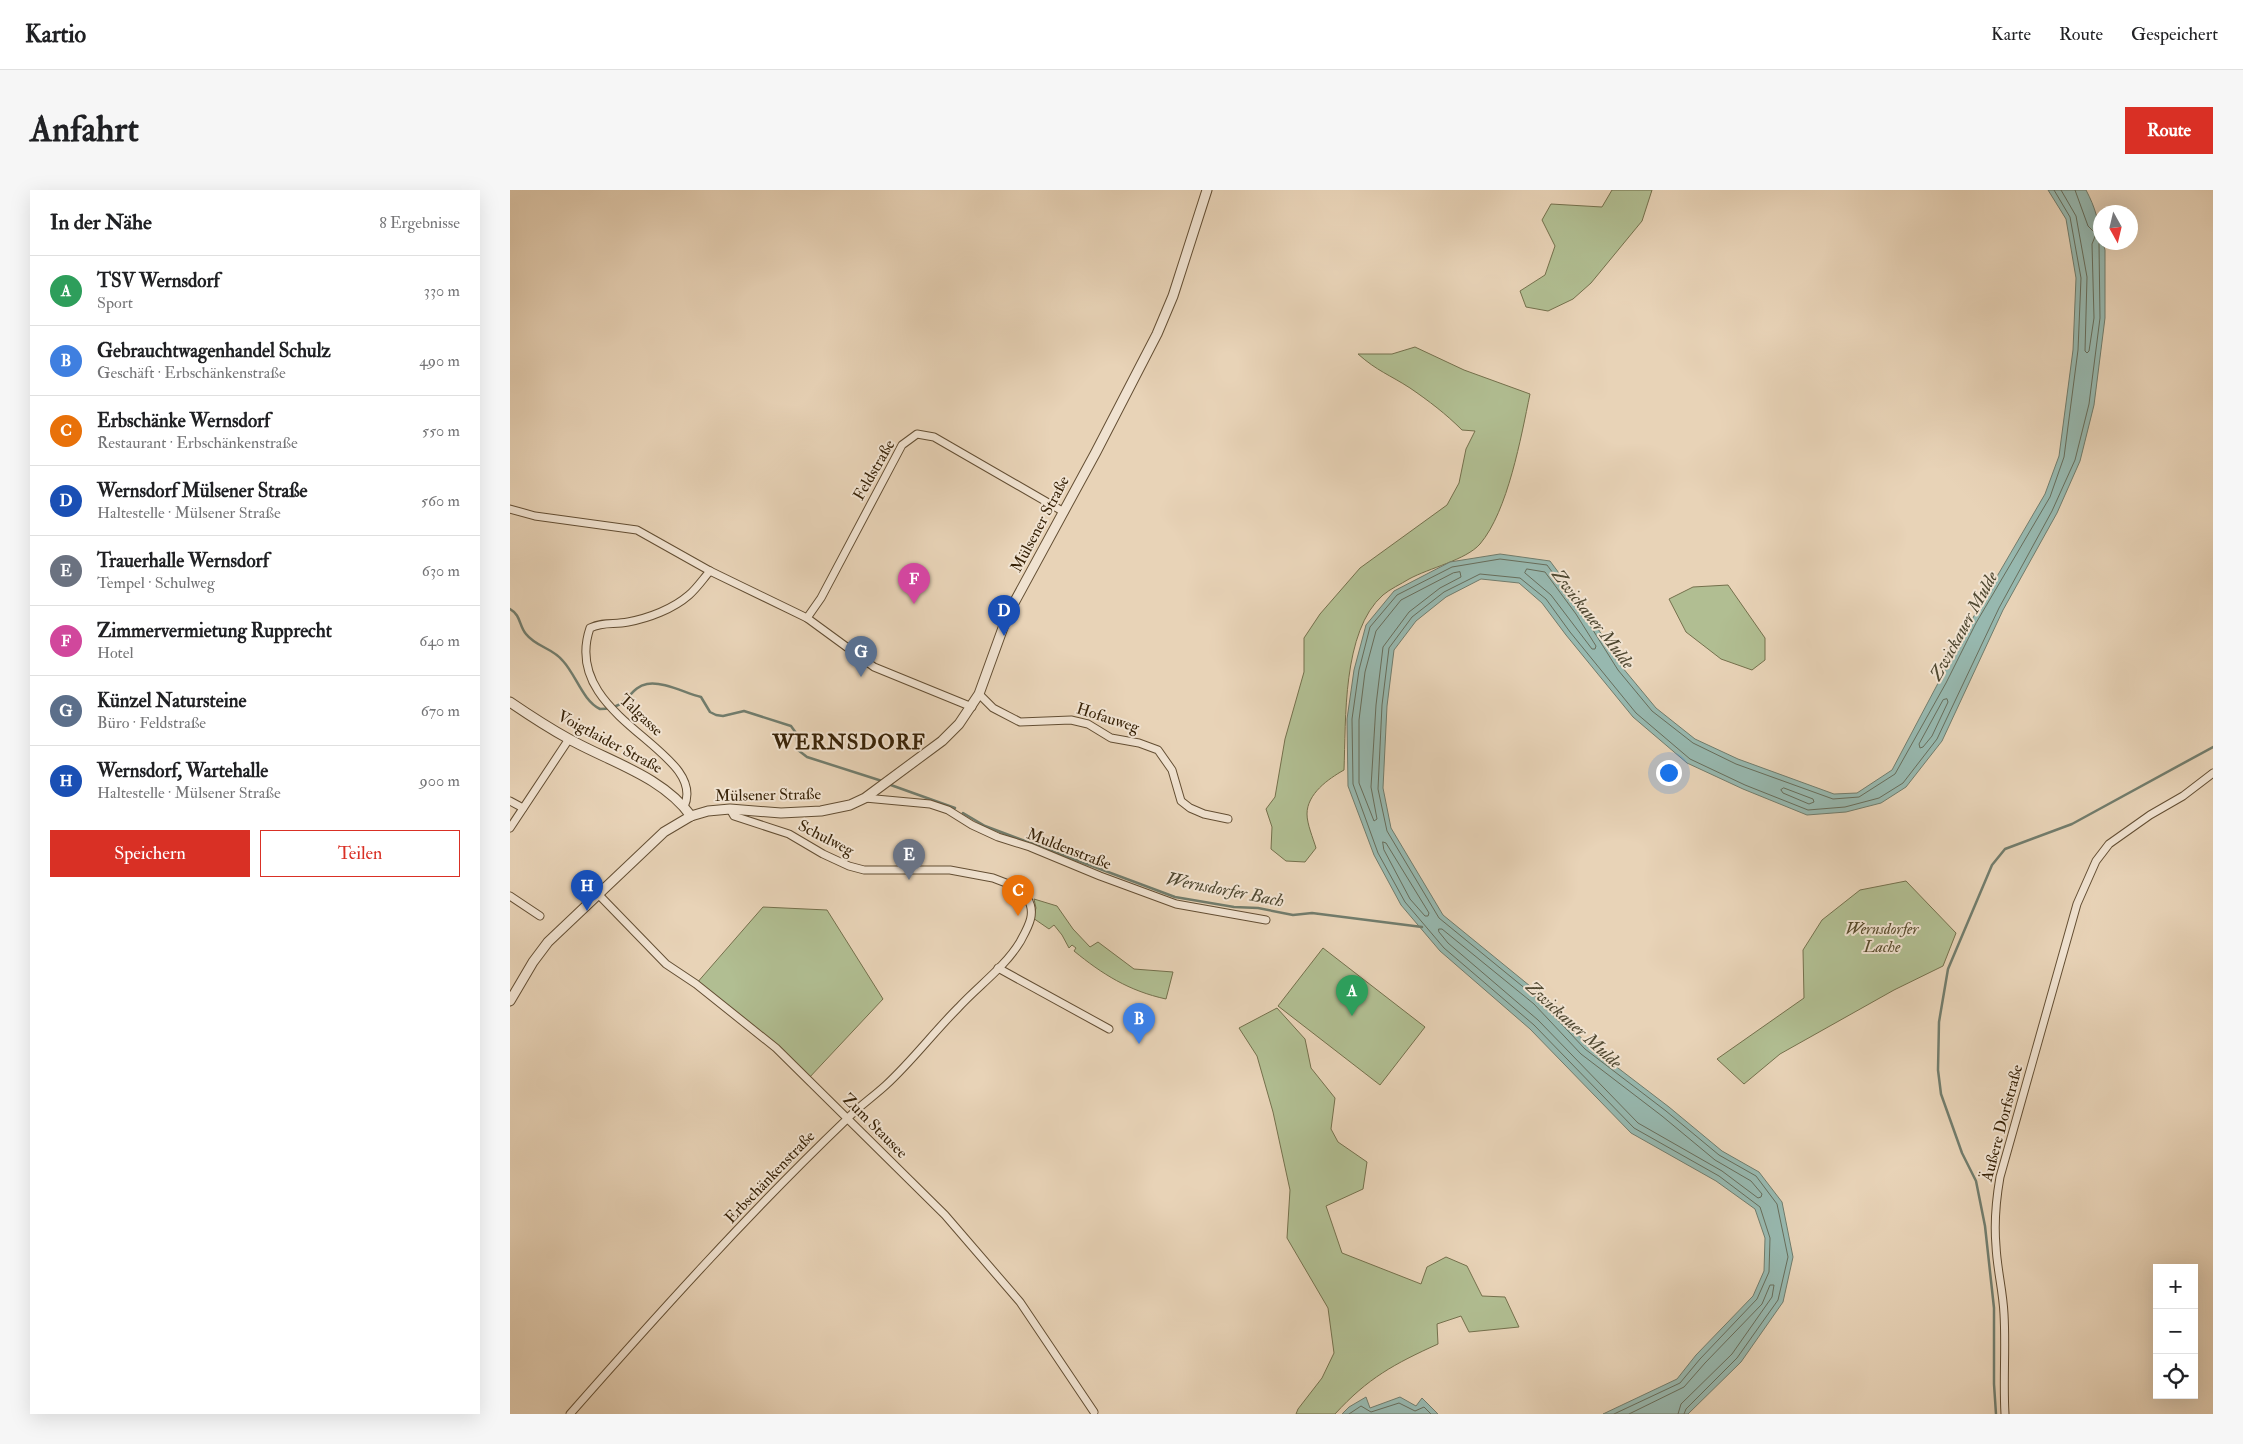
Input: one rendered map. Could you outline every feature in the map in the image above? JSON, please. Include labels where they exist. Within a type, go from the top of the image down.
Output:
[{"type":"street","name":"Mülsener Straße","points":[[510,1001],[548,942],[664,832],[691,816],[708,811],[730,809],[781,813],[820,811],[850,806],[865,798],[942,741],[960,724],[979,694],[1008,614],[1064,512],[1157,334],[1173,296],[1207,190]]},
{"type":"street","name":"Feldstraße","points":[[807,618],[820,598],[902,445],[917,434],[934,436],[1064,512]]},
{"type":"street","points":[[510,509],[535,516],[637,530],[710,571],[807,618],[874,667],[972,707]]},
{"type":"street","name":"Talgasse","points":[[684,807],[689,797],[681,774],[646,737],[611,707],[598,692],[588,672],[585,658],[585,642],[590,628],[600,623],[626,623],[647,617],[677,604],[690,594],[710,571]]},
{"type":"street","name":"Hofauweg","points":[[979,694],[993,708],[1020,722],[1071,720],[1088,724],[1111,738],[1139,743],[1158,750],[1172,770],[1181,801],[1190,808],[1204,814],[1228,819]]},
{"type":"street","name":"Voigtlaider Straße","points":[[510,702],[569,739],[657,783],[684,807],[691,816]]},
{"type":"street","points":[[510,828],[569,739]]},
{"type":"street","name":"Äußere Dorfstraße","points":[[2005,1414],[2003,1389],[2006,1337],[2004,1304],[1996,1245],[1996,1199],[2000,1177],[2077,904],[2096,861],[2109,844],[2183,796],[2213,773]]},
{"type":"street","name":"Muldenstraße","points":[[865,798],[930,804],[948,810],[972,825],[998,837],[1030,847],[1100,876],[1176,904],[1266,920]]},
{"type":"street","points":[[510,800],[522,808]]},
{"type":"street","name":"Schulweg","points":[[730,809],[734,816],[789,834],[823,854],[849,866],[864,870],[950,870],[993,878],[1006,883]]},
{"type":"street","name":"Zum Stausee","points":[[598,895],[666,964],[696,984],[776,1048],[945,1215],[1020,1302],[1094,1412]]},
{"type":"street","points":[[510,896],[540,916]]},
{"type":"street","name":"Erbschänkenstraße","points":[[570,1414],[649,1324],[770,1195],[848,1118],[887,1085],[958,1007],[998,968],[1019,943],[1033,915],[1032,905],[1027,898]]},
{"type":"street","points":[[998,968],[1109,1029]]},
{"type":"green space","points":[[1612,190],[1652,190],[1642,221],[1591,283],[1573,299],[1548,311],[1526,307],[1520,291],[1545,275],[1555,246],[1542,220],[1551,204],[1602,207]]},
{"type":"green space","points":[[1415,347],[1464,370],[1530,394],[1518,452],[1498,513],[1490,530],[1480,544],[1466,555],[1417,575],[1392,589],[1383,595],[1370,611],[1360,630],[1353,653],[1349,677],[1346,702],[1344,770],[1331,778],[1314,794],[1308,807],[1308,822],[1316,848],[1305,862],[1286,861],[1271,849],[1272,827],[1266,809],[1275,797],[1285,739],[1304,672],[1304,638],[1320,614],[1360,568],[1447,505],[1459,483],[1466,449],[1475,431],[1462,430],[1424,398],[1358,354],[1392,354]]},
{"type":"green space","points":[[1728,585],[1765,638],[1765,660],[1752,670],[1721,659],[1686,632],[1669,599],[1693,587]]},
{"type":"green space","name":"Wernsdorfer Lache","points":[[1906,881],[1956,933],[1943,966],[1894,990],[1780,1054],[1744,1084],[1717,1059],[1804,998],[1803,950],[1822,920],[1860,890]]},
{"type":"green space","points":[[1034,899],[1057,906],[1073,929],[1090,947],[1098,942],[1134,969],[1173,972],[1166,999],[1153,996],[1117,981],[1074,951],[1076,948],[1072,945],[1069,948],[1054,925],[1049,929],[1033,918],[1036,908]]},
{"type":"green space","points":[[763,907],[827,910],[883,999],[808,1079],[696,984]]},
{"type":"green space","points":[[1323,948],[1425,1027],[1380,1085],[1278,1006]]},
{"type":"green space","points":[[1277,1008],[1305,1039],[1311,1068],[1335,1098],[1331,1129],[1338,1142],[1367,1162],[1363,1189],[1326,1206],[1342,1253],[1421,1284],[1427,1267],[1446,1257],[1467,1266],[1482,1296],[1505,1297],[1519,1327],[1469,1332],[1461,1316],[1437,1324],[1438,1344],[1395,1365],[1370,1381],[1335,1414],[1296,1414],[1322,1378],[1334,1353],[1328,1308],[1287,1238],[1290,1190],[1273,1112],[1257,1056],[1239,1028]]},
{"type":"water","points":[[2048,190],[2086,190],[2093,206],[2093,250],[2105,250],[2105,318],[2094,405],[2080,461],[2057,513],[2003,610],[1942,741],[1906,787],[1881,803],[1846,812],[1807,815],[1743,789],[1687,763],[1633,717],[1542,603],[1519,583],[1481,579],[1446,597],[1416,621],[1394,650],[1387,706],[1383,788],[1391,828],[1443,915],[1541,995],[1588,1045],[1669,1107],[1722,1151],[1759,1172],[1782,1202],[1793,1257],[1783,1302],[1741,1362],[1688,1414],[1603,1414],[1677,1379],[1696,1355],[1753,1296],[1764,1271],[1765,1238],[1755,1209],[1716,1181],[1631,1133],[1530,1029],[1440,951],[1401,905],[1374,855],[1348,786],[1347,719],[1354,670],[1366,625],[1394,591],[1450,562],[1500,554],[1550,561],[1585,608],[1622,667],[1656,708],[1695,739],[1738,759],[1834,794],[1857,793],[1892,770],[1971,621],[2045,494],[2059,456],[2073,350],[2076,278],[2066,219]]},
{"type":"water","points":[[1366,1397],[1370,1408],[1400,1397],[1416,1406],[1422,1398],[1438,1414],[1342,1414],[1349,1407]]},
{"type":"waterway","name":"Wernsdorfer Bach","points":[[510,609],[518,617],[526,634],[559,657],[568,667],[584,694],[600,709],[617,706],[640,686],[660,684],[701,697],[710,712],[716,715],[723,716],[744,711],[791,726],[796,733],[798,750],[807,757],[882,781]]},
{"type":"waterway","points":[[1996,1414],[1994,1308],[1985,1226],[1976,1181],[1962,1153],[1941,1094],[1938,1070],[1939,1022],[1948,969],[1992,865],[2005,849],[2072,824],[2213,747]]},
{"type":"waterway","name":"Wernsdorfer Bach","points":[[888,784],[955,808]]},
{"type":"waterway","name":"Wernsdorfer Bach","points":[[963,813],[985,826],[1175,897],[1234,907],[1258,908],[1293,915],[1312,913],[1422,927]]},
{"type":"place","name":"Zimmervermietung Rupprecht","points":[[914,604]]},
{"type":"place","name":"Wernsdorf Mülsener Straße","points":[[1004,636]]},
{"type":"place","name":"Künzel Natursteine","points":[[861,677]]},
{"type":"place","name":"Trauerhalle Wernsdorf","points":[[909,880]]},
{"type":"place","name":"Wernsdorf, Wartehalle","points":[[587,911]]},
{"type":"place","name":"Erbschänke Wernsdorf","points":[[1018,916]]},
{"type":"place","name":"TSV Wernsdorf","points":[[1352,1016]]},
{"type":"place","name":"Gebrauchtwagenhandel Schulz","points":[[1139,1044]]},
{"type":"district","name":"WERNSDORF","points":[[849,742]]},
{"type":"water label","name":"Zwickauer Mulde","points":[[1593,619]]},
{"type":"water label","name":"Zwickauer Mulde","points":[[1964,626]]},
{"type":"water label","name":"Zwickauer Mulde","points":[[1574,1025]]}]
